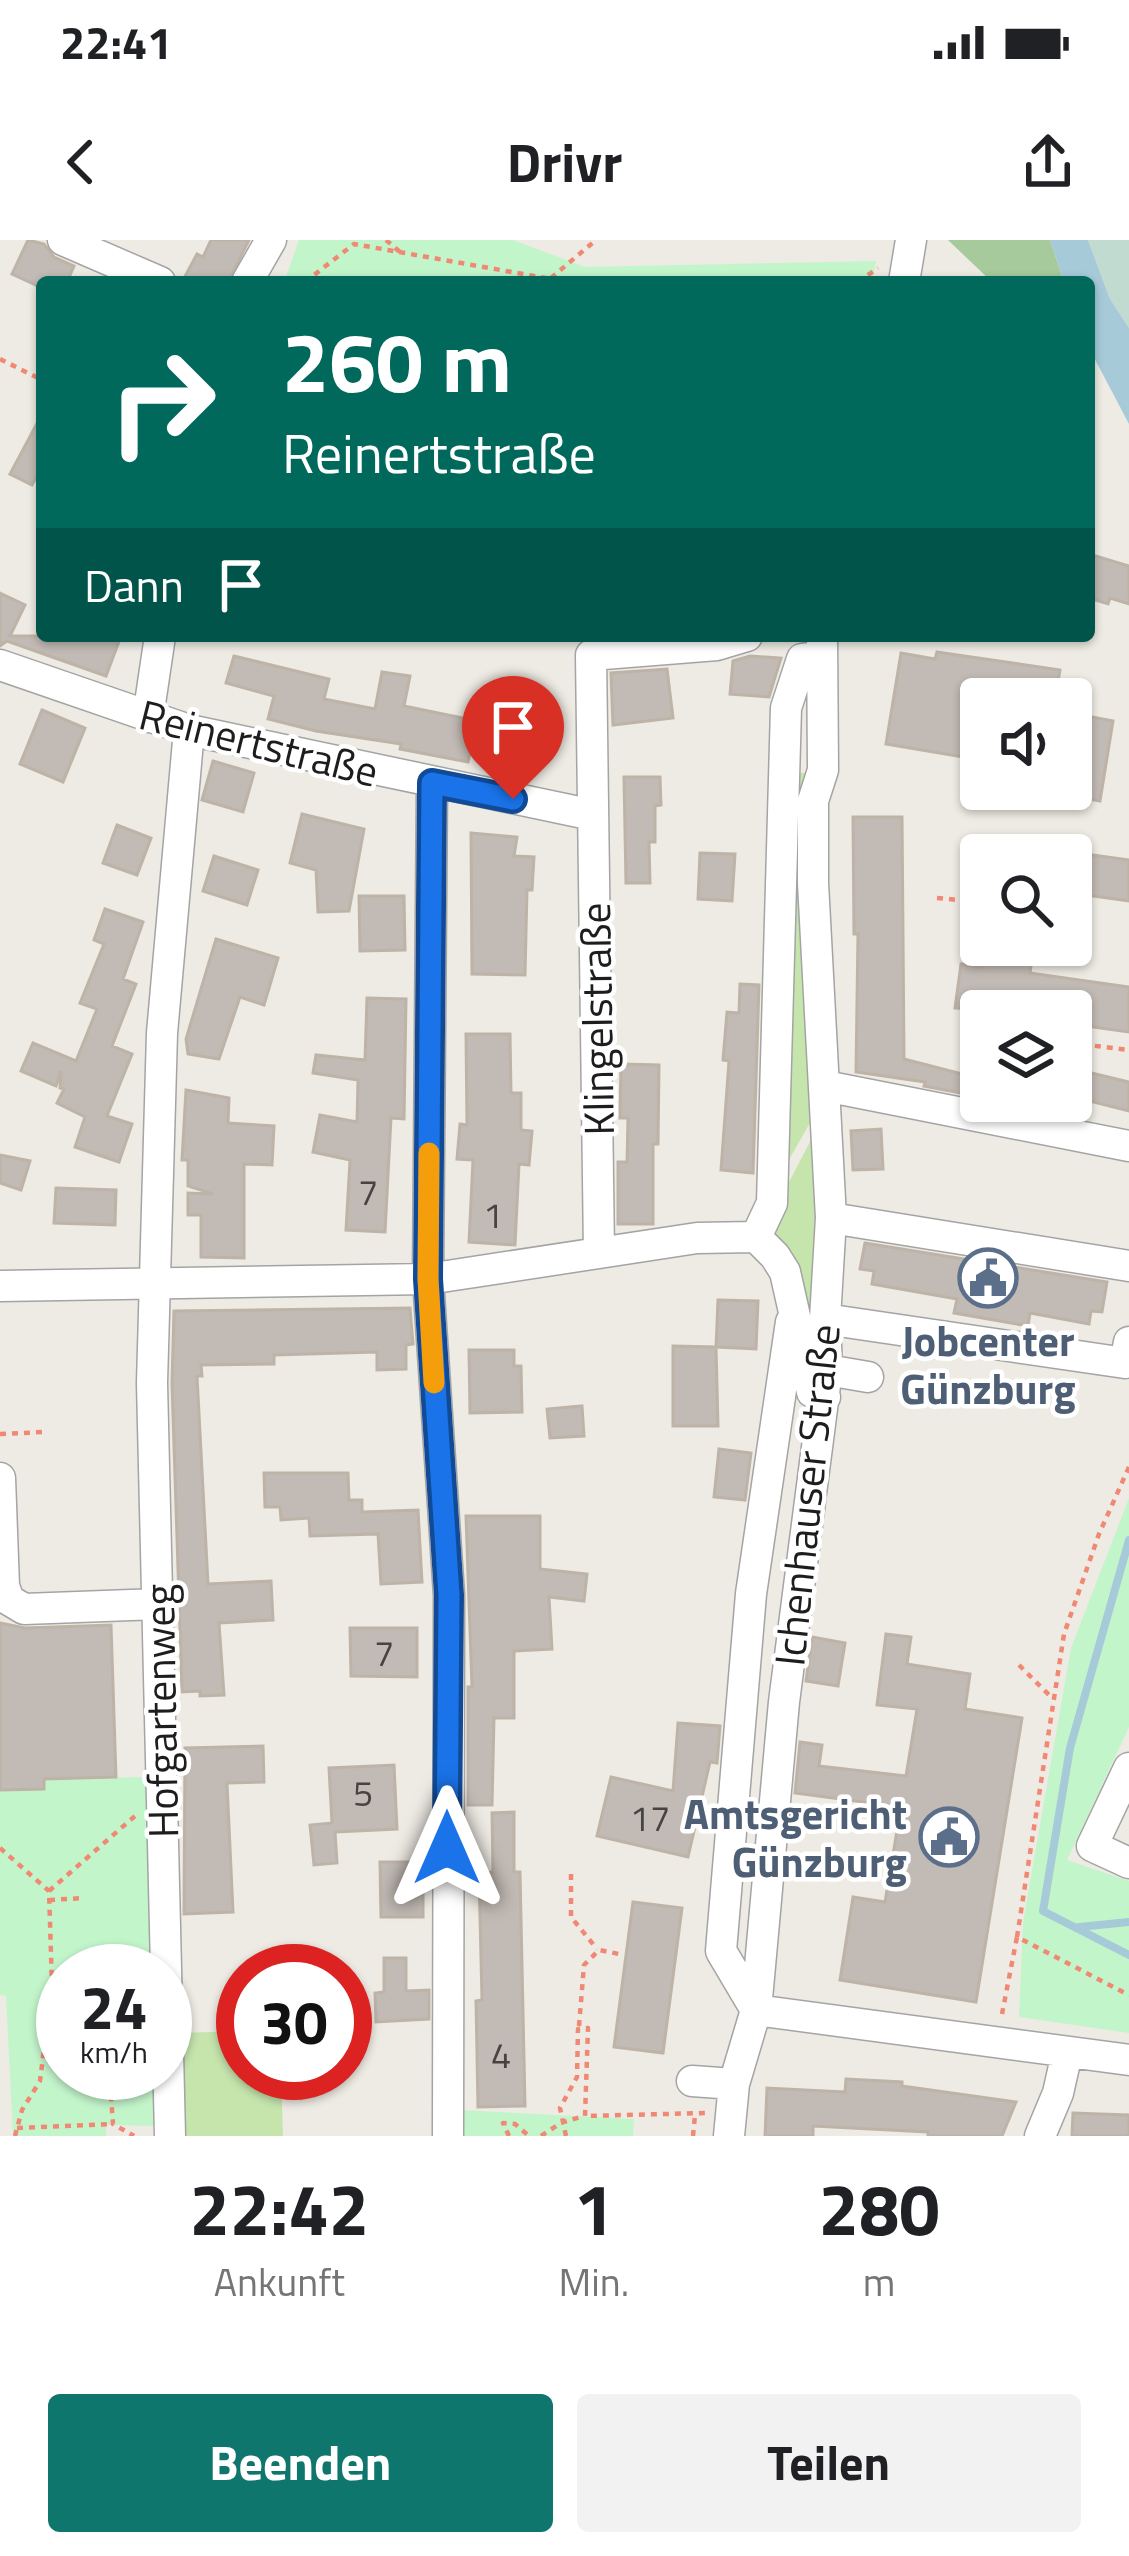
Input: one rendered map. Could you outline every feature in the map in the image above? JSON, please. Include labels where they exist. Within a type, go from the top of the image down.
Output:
[{"type":"street","points":[[63,240],[146,276]]},
{"type":"street","points":[[250,276],[271,240]]},
{"type":"street","points":[[905,276],[911,240]]},
{"type":"street","points":[[148,717],[159,642]]},
{"type":"street","name":"Klingelstraße","points":[[599,1253],[591,655],[727,642]]},
{"type":"street","points":[[756,1237],[772,1203],[786,708],[802,659],[822,647]]},
{"type":"street","name":"Ichenhauser Straße","points":[[731,2110],[755,2010],[781,1723],[826,1383],[831,1218],[813,884],[813,801],[823,770],[822,647]]},
{"type":"street","name":"Reinertstraße","points":[[4,677],[189,730],[593,814]]},
{"type":"street","name":"Hofgartenweg","points":[[170,2136],[154,1286],[162,1034],[189,730]]},
{"type":"street","points":[[432,783],[428,1279],[449,1595],[448,2136]]},
{"type":"street","points":[[825,1085],[1129,1146]]},
{"type":"street","points":[[831,1218],[1129,1266]]},
{"type":"street","points":[[17,1287],[83,1293],[154,1286],[428,1279],[697,1238],[756,1237],[784,1272],[812,1392],[826,1383],[868,1377]]},
{"type":"street","points":[[794,1316],[788,1328],[751,1594],[721,1951],[755,2010],[1129,2060]]},
{"type":"street","points":[[825,1318],[1125,1363],[1129,1342]]},
{"type":"street","points":[[0,1478],[4,1586],[9,1600],[24,1609],[158,1604]]},
{"type":"street","points":[[1129,1768],[1092,1846],[1129,1863]]},
{"type":"street","points":[[1040,2136],[1058,2093],[1067,2053]]},
{"type":"street","points":[[692,2081],[731,2110]]},
{"type":"path","points":[[386,240],[400,252]]},
{"type":"path","points":[[553,276],[596,240]]},
{"type":"path","points":[[313,276],[354,244],[539,276]]},
{"type":"path","points":[[0,359],[36,377]]},
{"type":"path","points":[[937,898],[960,900]]},
{"type":"path","points":[[1092,1046],[1129,1050]]},
{"type":"path","points":[[0,1434],[44,1432]]},
{"type":"path","points":[[997,2044],[1064,1634],[1099,1534],[1129,1467]]},
{"type":"path","points":[[1019,1665],[1052,1697]]},
{"type":"path","points":[[51,1944],[49,1896],[150,1803],[163,1802]]},
{"type":"path","points":[[0,1848],[49,1896],[84,1898]]},
{"type":"path","points":[[571,1874],[571,1917],[599,1950],[624,1955]]},
{"type":"path","points":[[1017,1937],[1129,1995]]},
{"type":"path","points":[[566,2136],[560,2108],[577,2078],[584,1964],[599,1950]]},
{"type":"path","points":[[578,2029],[588,2028],[585,2116]]},
{"type":"path","points":[[15,2132],[36,2089]]},
{"type":"path","points":[[111,2100],[113,2124]]},
{"type":"path","points":[[541,2136],[585,2116],[731,2110]]},
{"type":"path","points":[[693,2136],[694,2115]]},
{"type":"path","points":[[509,2136],[502,2123],[515,2124],[529,2136]]},
{"type":"path","points":[[15,2132],[66,2124],[113,2124],[134,2136]]},
{"type":"green space","points":[[299,240],[513,240],[585,267],[876,261],[873,276],[286,276]]},
{"type":"green space","points":[[948,240],[1050,240],[1062,276],[986,276]]},
{"type":"green space","points":[[1088,240],[1129,240],[1129,328],[1110,299]]},
{"type":"green space","points":[[789,772],[805,773],[801,837],[815,1114],[778,1179]]},
{"type":"green space","points":[[818,1135],[819,1353],[776,1243],[775,1209],[813,1136]]},
{"type":"green space","points":[[1129,1498],[1129,1727],[1067,1860],[1129,1881],[1129,2033],[1019,2017],[1023,1922],[1071,1648]]},
{"type":"green space","points":[[146,1777],[154,1944],[36,1944],[36,2100],[160,2100],[161,2126],[106,2125],[106,2136],[13,2136],[6,1996],[0,1995],[0,1790],[44,1789],[45,1779]]},
{"type":"green space","points":[[216,2032],[216,2100],[282,2100],[283,2136],[181,2136],[180,2100],[192,2100],[192,2033]]},
{"type":"green space","points":[[460,2110],[634,2119],[633,2136],[459,2136]]},
{"type":"water","points":[[1050,240],[1088,240],[1110,299],[1129,328],[1129,424],[1095,359],[1095,276],[1062,276]]},
{"type":"building","points":[[28,240],[44,244],[54,257],[74,266],[70,276],[36,276],[36,285],[12,274]]},
{"type":"building","points":[[211,240],[249,240],[231,276],[185,276],[197,254],[203,257]]},
{"type":"building","points":[[36,425],[36,478],[32,485],[10,474]]},
{"type":"building","points":[[1095,556],[1129,566],[1129,604],[1110,598],[1108,604],[1095,600]]},
{"type":"building","points":[[0,593],[25,605],[10,636],[36,636],[36,642],[119,642],[106,676],[7,641],[0,646]]},
{"type":"building","points":[[937,652],[1060,670],[1059,678],[960,678],[960,756],[886,744],[901,653],[935,659]]},
{"type":"building","points":[[234,656],[329,679],[324,699],[375,709],[382,672],[410,676],[404,706],[477,721],[468,762],[268,719],[274,696],[226,683]]},
{"type":"building","points":[[750,656],[781,658],[769,697],[730,694],[733,661]]},
{"type":"building","points":[[667,669],[673,718],[613,725],[611,673]]},
{"type":"building","points":[[42,710],[85,728],[63,782],[20,764]]},
{"type":"building","points":[[1092,717],[1113,721],[1100,801],[1092,800]]},
{"type":"building","points":[[213,761],[254,773],[243,812],[202,800]]},
{"type":"building","points":[[624,777],[660,777],[655,842],[649,842],[650,883],[626,883]]},
{"type":"building","points":[[302,814],[364,829],[349,911],[318,912],[316,870],[290,863]]},
{"type":"building","points":[[853,817],[902,817],[904,1059],[960,1074],[960,1093],[924,1086],[925,1082],[856,1072],[858,934],[854,934]]},
{"type":"building","points":[[117,825],[151,838],[137,875],[103,863]]},
{"type":"building","points":[[471,833],[517,837],[514,856],[534,857],[532,890],[527,890],[525,975],[472,974]]},
{"type":"building","points":[[700,853],[735,854],[732,901],[698,899]]},
{"type":"building","points":[[1092,855],[1129,860],[1129,901],[1092,896]]},
{"type":"building","points":[[214,856],[258,870],[247,905],[203,891]]},
{"type":"building","points":[[359,896],[404,896],[405,950],[360,951]]},
{"type":"building","points":[[105,909],[143,922],[123,979],[136,984],[112,1046],[132,1054],[107,1116],[132,1124],[119,1162],[75,1147],[85,1117],[57,1103],[64,1089],[60,1088],[61,1071],[56,1086],[21,1071],[33,1043],[76,1061],[97,1009],[80,1003],[104,944],[94,940]]},
{"type":"building","points":[[216,939],[278,958],[264,1005],[240,997],[219,1059],[188,1054],[186,1039]]},
{"type":"building","points":[[961,966],[1031,966],[1030,973],[1129,987],[1129,1032],[1092,1027],[1092,990],[960,990],[960,1008],[955,1008]]},
{"type":"building","points":[[740,984],[759,985],[753,1173],[721,1170],[729,1061],[723,1060],[727,1012],[739,1013]]},
{"type":"building","points":[[367,998],[406,999],[404,1119],[391,1118],[385,1232],[346,1230],[350,1160],[313,1152],[320,1115],[357,1122],[358,1080],[313,1073],[316,1055],[365,1060]]},
{"type":"building","points":[[466,1034],[510,1034],[511,1093],[521,1093],[521,1130],[532,1131],[529,1165],[519,1164],[515,1245],[469,1242],[473,1160],[457,1159],[460,1124],[467,1125]]},
{"type":"building","points":[[621,1064],[659,1065],[653,1224],[618,1224],[618,1162],[627,1162],[628,1118],[620,1118]]},
{"type":"building","points":[[1092,1073],[1129,1082],[1129,1111],[1092,1102]]},
{"type":"building","points":[[186,1090],[229,1098],[228,1123],[274,1126],[272,1165],[244,1164],[244,1258],[201,1257],[201,1215],[188,1215],[188,1193],[213,1194],[188,1186],[188,1160],[182,1160]]},
{"type":"building","points":[[881,1129],[883,1169],[853,1170],[851,1131]]},
{"type":"building","points":[[0,1155],[30,1161],[21,1190],[0,1183]]},
{"type":"building","points":[[56,1188],[116,1190],[115,1225],[54,1223]]},
{"type":"building","name":"Jobcenter Günzburg","points":[[865,1243],[1107,1282],[1102,1312],[1091,1311],[1089,1324],[1030,1313],[1028,1326],[954,1313],[957,1299],[872,1284],[874,1271],[860,1269]]},
{"type":"building","points":[[718,1300],[758,1301],[756,1349],[716,1347]]},
{"type":"building","points":[[410,1308],[413,1344],[406,1345],[406,1369],[377,1370],[377,1352],[274,1355],[274,1364],[201,1365],[202,1376],[197,1376],[208,1584],[271,1581],[273,1620],[219,1623],[224,1695],[182,1692],[174,1311]]},
{"type":"building","points":[[673,1346],[716,1347],[718,1426],[673,1426]]},
{"type":"building","points":[[469,1350],[514,1350],[514,1366],[521,1366],[522,1412],[470,1413]]},
{"type":"building","points":[[582,1406],[584,1436],[550,1438],[547,1409]]},
{"type":"building","points":[[719,1449],[751,1453],[745,1500],[714,1497]]},
{"type":"building","points":[[264,1473],[348,1473],[349,1500],[362,1500],[362,1512],[418,1510],[422,1582],[381,1584],[378,1534],[310,1536],[309,1518],[281,1520],[280,1507],[265,1507]]},
{"type":"building","points":[[466,1516],[540,1516],[540,1569],[587,1574],[584,1601],[549,1597],[552,1649],[514,1651],[514,1718],[494,1718],[492,1805],[468,1805],[468,1687],[472,1687]]},
{"type":"building","points":[[0,1623],[25,1628],[111,1625],[116,1777],[44,1779],[44,1789],[0,1790]]},
{"type":"building","points":[[350,1628],[417,1628],[417,1677],[351,1676]]},
{"type":"building","name":"Amtsgericht Günzburg","points":[[886,1634],[911,1637],[907,1664],[970,1674],[965,1709],[1022,1718],[976,2002],[840,1980],[853,1897],[885,1902],[901,1807],[795,1793],[800,1742],[822,1745],[819,1766],[906,1776],[917,1709],[877,1705]]},
{"type":"building","points":[[812,1637],[845,1643],[838,1686],[806,1681]]},
{"type":"building","points":[[678,1723],[720,1726],[717,1763],[710,1762],[688,1857],[597,1836],[611,1777],[673,1791]]},
{"type":"building","points":[[263,1746],[264,1782],[227,1783],[233,1912],[184,1914],[185,1748]]},
{"type":"building","points":[[394,1765],[397,1829],[335,1832],[337,1863],[314,1865],[310,1825],[332,1823],[329,1768]]},
{"type":"building","points":[[514,1812],[514,1872],[520,1872],[525,2106],[478,2107],[479,1873],[493,1872],[492,1813]]},
{"type":"building","points":[[380,1862],[423,1862],[423,1917],[381,1917]]},
{"type":"building","points":[[633,1902],[682,1908],[663,2053],[614,2047]]},
{"type":"building","points":[[384,1958],[406,1958],[406,1991],[429,1990],[429,2019],[376,2022],[375,1993],[384,1992]]},
{"type":"building","points":[[846,2079],[902,2082],[902,2086],[1016,2102],[1002,2136],[928,2136],[928,2132],[813,2126],[813,2136],[765,2136],[767,2088],[845,2092]]},
{"type":"building","points":[[1073,2113],[1129,2115],[1129,2136],[1072,2136]]},
{"type":"waterway","points":[[1129,1540],[1070,1748],[1043,1911],[1129,1955]]},
{"type":"waterway","points":[[1079,1927],[1129,1922]]},
{"type":"slow traffic","points":[[429,1153],[428,1279],[434,1383]]},
{"type":"place","name":"Jobcenter Günzburg","points":[[988,1278]]},
{"type":"place","name":"Amtsgericht Günzburg","points":[[949,1837]]},
{"type":"route","points":[[447,1848],[449,1595],[428,1279],[432,783],[513,799]]}]
